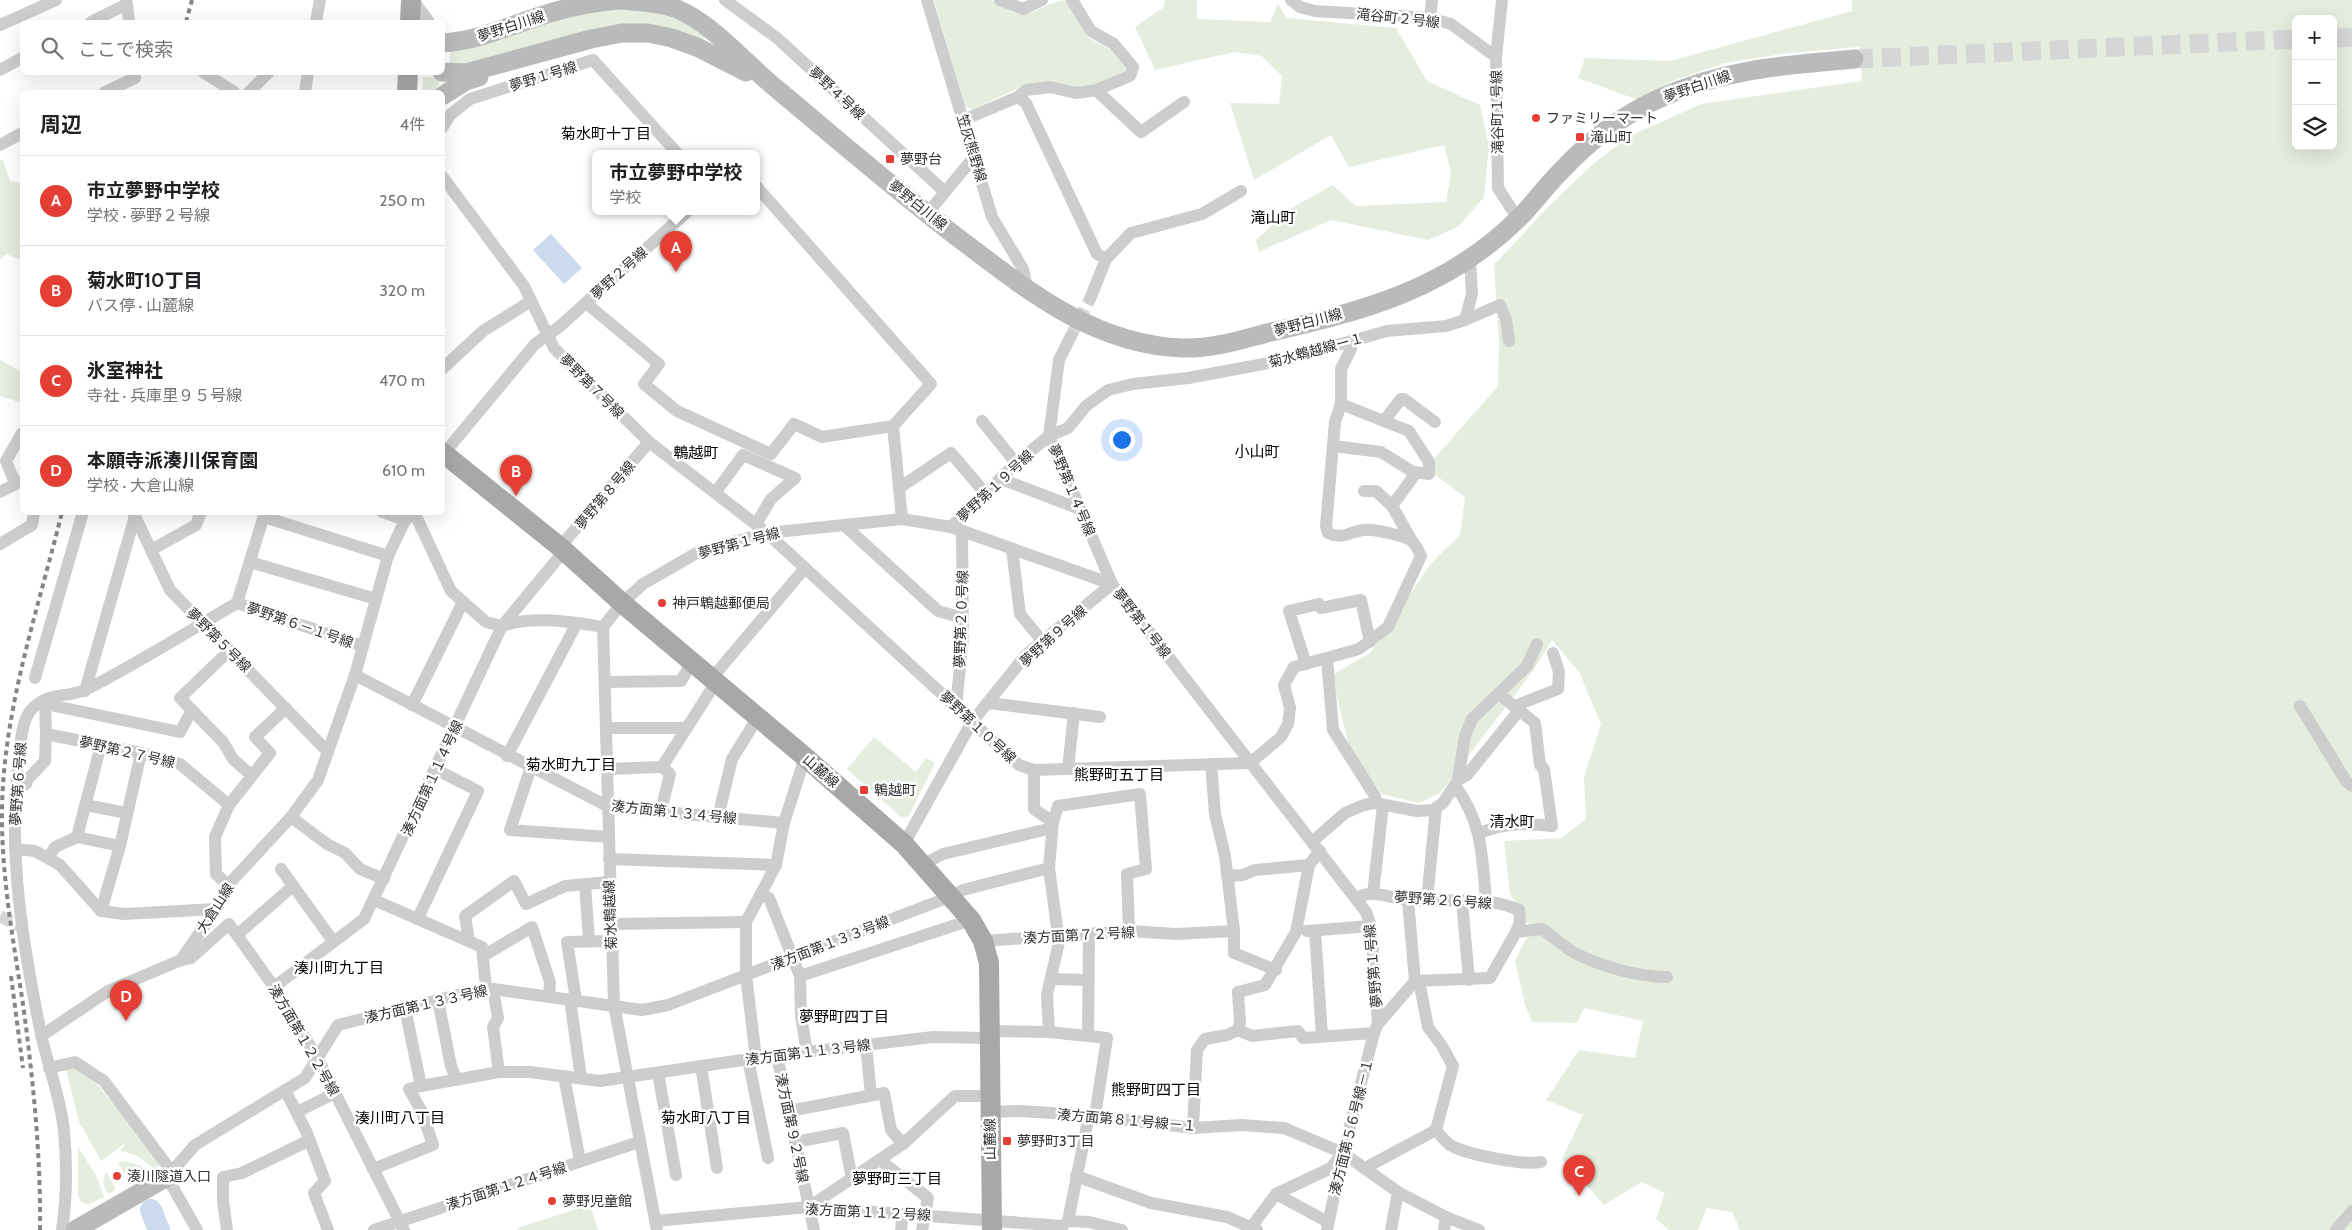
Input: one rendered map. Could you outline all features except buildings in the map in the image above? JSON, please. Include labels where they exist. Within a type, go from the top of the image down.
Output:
[{"type":"main road","points":[[410,20],[412,0]]},
{"type":"main road","points":[[407,90],[408,75]]},
{"type":"main road","name":"山麓線","points":[[445,455],[562,549],[622,603],[805,757],[904,844],[952,896],[971,920],[984,941],[989,964],[992,1225]]},
{"type":"street","points":[[0,25],[26,6],[56,0]]},
{"type":"street","points":[[316,20],[320,0]]},
{"type":"street","points":[[412,0],[427,20]]},
{"type":"street","name":"夢野白川線","points":[[445,43],[462,42],[550,13],[588,3],[620,0],[649,3],[677,9],[701,22],[771,85],[927,214],[1028,291],[1086,325],[1139,342],[1183,348],[1215,345],[1303,325],[1394,298],[1434,281],[1470,260],[1518,219],[1562,169],[1595,137],[1658,99],[1723,74],[1788,65],[1854,59]]},
{"type":"street","name":"夢野４号線","points":[[725,0],[777,38],[945,192]]},
{"type":"street","name":"笠灰熊野線","points":[[927,0],[992,217],[1023,269],[1028,291]]},
{"type":"street","points":[[1000,0],[1023,8],[1042,0]]},
{"type":"street","points":[[963,120],[1018,97],[1026,90],[1050,87],[1076,93],[1096,90],[1130,76],[1132,66],[1114,44],[1091,32],[1072,0]]},
{"type":"street","name":"滝谷町２号線","points":[[1291,0],[1300,7],[1315,11],[1430,18],[1451,24],[1496,57]]},
{"type":"street","points":[[1430,18],[1432,0]]},
{"type":"street","name":"滝谷町１号線","points":[[1502,0],[1496,57],[1498,188],[1518,219]]},
{"type":"street","points":[[94,20],[126,2],[129,20]]},
{"type":"street","name":"夢野白川線","points":[[445,72],[466,72],[507,60],[622,33],[648,33],[672,38],[699,48],[771,85]]},
{"type":"street","name":"夢野白川線","points":[[445,36],[462,42]]},
{"type":"street","name":"夢野白川線","points":[[445,94],[466,81],[513,66],[526,57]]},
{"type":"street","points":[[0,70],[20,59]]},
{"type":"street","name":"夢野１号線","points":[[445,123],[450,115],[470,99],[593,60],[674,150]]},
{"type":"street","points":[[109,90],[135,78],[135,75]]},
{"type":"street","points":[[208,75],[231,90]]},
{"type":"street","points":[[251,90],[266,75]]},
{"type":"street","points":[[305,90],[308,75]]},
{"type":"street","points":[[1096,90],[1141,132],[1184,102]]},
{"type":"street","points":[[1018,97],[1026,103],[1097,254],[1106,259]]},
{"type":"street","points":[[0,144],[20,134]]},
{"type":"street","points":[[927,214],[974,157]]},
{"type":"street","points":[[445,180],[524,286],[548,333],[535,344],[445,453]]},
{"type":"street","points":[[586,303],[660,364],[644,384],[677,410],[771,454],[794,424],[822,437],[893,426],[931,384],[760,191]]},
{"type":"street","points":[[1090,299],[1106,259],[1131,233],[1202,214],[1241,191]]},
{"type":"street","points":[[445,196],[458,195]]},
{"type":"street","name":"夢野２号線","points":[[548,333],[559,328],[684,215]]},
{"type":"street","points":[[1465,320],[1472,294],[1470,260]]},
{"type":"street","points":[[445,367],[483,331],[531,301]]},
{"type":"street","name":"菊水鵯越線ー１","points":[[1108,390],[1133,384],[1188,378],[1285,360],[1387,331],[1446,326],[1500,305],[1506,318],[1509,341]]},
{"type":"street","name":"夢野第７号線","points":[[548,333],[554,348],[649,442],[766,533]]},
{"type":"street","name":"夢野第１４号線","points":[[1071,336],[1059,360],[1049,436],[1112,584]]},
{"type":"street","points":[[1351,341],[1351,349],[1341,369],[1340,404],[1335,422],[1326,516],[1328,533],[1343,537],[1360,530],[1379,531],[1412,541]]},
{"type":"street","name":"夢野第１９号線","points":[[957,529],[985,494],[1016,463],[1049,436],[1068,428],[1086,406],[1108,390]]},
{"type":"street","points":[[1384,421],[1401,399],[1404,399],[1435,422]]},
{"type":"street","points":[[1333,446],[1382,452],[1416,473],[1429,474],[1429,462],[1409,431],[1340,404]]},
{"type":"street","points":[[982,421],[1016,463]]},
{"type":"street","points":[[893,426],[902,519]]},
{"type":"street","points":[[0,492],[19,482],[6,461],[20,436]]},
{"type":"street","name":"夢野第８号線","points":[[502,626],[649,442]]},
{"type":"street","points":[[899,488],[952,453],[985,494]]},
{"type":"street","points":[[715,493],[743,455],[795,478],[771,499],[756,524]]},
{"type":"street","points":[[1392,506],[1416,473]]},
{"type":"street","points":[[1001,479],[1080,509]]},
{"type":"street","points":[[1250,763],[1281,738],[1288,724],[1290,708],[1284,685],[1294,667],[1327,660],[1359,649],[1388,627],[1422,556],[1392,506],[1376,491],[1364,491]]},
{"type":"street","points":[[0,544],[32,526],[34,515]]},
{"type":"street","points":[[35,678],[82,515]]},
{"type":"street","points":[[85,691],[134,515]]},
{"type":"street","name":"夢野第５号線","points":[[134,515],[170,590],[328,752]]},
{"type":"street","points":[[151,550],[196,524],[200,515]]},
{"type":"street","points":[[237,604],[264,515],[388,556]]},
{"type":"street","points":[[410,515],[451,591],[486,622],[502,626],[518,620],[603,626],[622,603]]},
{"type":"street","name":"大倉山線","points":[[181,960],[216,909],[228,885],[291,817],[318,780],[355,675],[388,556],[410,515]]},
{"type":"street","name":"夢野第１号線","points":[[622,603],[643,584],[700,551],[766,533],[902,519],[957,529],[1112,584],[1366,912],[1371,926],[1376,1028]]},
{"type":"street","points":[[844,524],[938,611],[963,618]]},
{"type":"street","name":"夢野第２０号線","points":[[956,706],[963,618],[957,529]]},
{"type":"street","name":"夢野第１０号線","points":[[766,533],[1019,765],[1034,770],[1250,763]]},
{"type":"street","points":[[1012,549],[1020,614],[1043,642]]},
{"type":"street","points":[[250,562],[376,599]]},
{"type":"street","points":[[662,767],[714,680],[805,568]]},
{"type":"street","name":"夢野第９号線","points":[[904,844],[972,722],[1026,656],[1112,584]]},
{"type":"street","points":[[1306,664],[1289,611],[1319,604],[1321,608],[1361,600],[1370,642]]},
{"type":"street","points":[[412,705],[463,602]]},
{"type":"street","name":"夢野第６号線","points":[[42,1036],[21,927],[15,849],[16,788],[22,734],[30,711],[55,695],[85,691],[237,604]]},
{"type":"street","name":"夢野第６－１号線","points":[[237,604],[363,646]]},
{"type":"street","points":[[507,756],[577,623]]},
{"type":"street","name":"湊方面第１１４号線","points":[[274,988],[364,919],[456,728],[502,626]]},
{"type":"street","name":"菊水鵯越線","points":[[603,626],[609,807],[610,924],[614,1005],[656,1225]]},
{"type":"street","points":[[1486,901],[1479,833],[1457,784],[1465,736],[1472,719],[1527,666],[1537,644]]},
{"type":"street","points":[[230,650],[180,698],[222,742],[233,759],[251,775]]},
{"type":"street","points":[[1238,1030],[1240,1022],[1236,997],[1238,992],[1265,985],[1276,970],[1296,932],[1309,865],[1316,846],[1345,813],[1364,805],[1379,804],[1417,811],[1436,808],[1444,802],[1457,784],[1467,775],[1518,713],[1520,704],[1558,689],[1559,672],[1552,653]]},
{"type":"street","points":[[1327,660],[1333,730],[1379,804],[1372,894]]},
{"type":"street","points":[[605,682],[681,680],[692,662]]},
{"type":"street","name":"湊方面第１３４号線","points":[[355,675],[507,756],[609,807],[784,823]]},
{"type":"street","points":[[1479,833],[1503,825],[1520,823],[1552,826],[1544,769],[1540,764],[1535,723],[1499,694]]},
{"type":"street","points":[[16,788],[26,784],[28,779],[45,761],[45,702],[180,732],[192,710]]},
{"type":"street","points":[[989,703],[1100,717]]},
{"type":"street","points":[[2300,706],[2346,781],[2352,786]]},
{"type":"street","points":[[228,885],[216,874],[215,837],[229,805],[270,753],[254,737],[286,708]]},
{"type":"street","points":[[1068,769],[1074,713]]},
{"type":"street","points":[[718,816],[732,759],[758,717]]},
{"type":"street","points":[[607,728],[686,728]]},
{"type":"street","name":"夢野第２７号線","points":[[46,734],[180,764],[229,805]]},
{"type":"street","points":[[77,837],[101,745]]},
{"type":"street","points":[[101,911],[120,846],[141,754]]},
{"type":"street","points":[[768,1158],[752,1059],[746,975],[746,922],[776,865],[784,823],[805,757]]},
{"type":"street","points":[[1211,764],[1214,814],[1225,856],[1234,931],[1234,952],[1276,970]]},
{"type":"street","points":[[531,767],[510,830],[609,837]]},
{"type":"street","points":[[608,769],[662,767],[670,774],[661,811]]},
{"type":"street","points":[[418,918],[478,791],[435,769]]},
{"type":"street","points":[[1034,770],[1034,809],[1052,825]]},
{"type":"street","points":[[1049,1032],[1047,995],[1059,942],[1056,937],[1049,868],[1052,825],[1058,806],[1140,794],[1146,869],[1127,874],[1130,930]]},
{"type":"street","points":[[85,805],[127,813]]},
{"type":"street","points":[[1427,900],[1436,808]]},
{"type":"street","points":[[291,817],[327,844],[345,853],[360,869],[384,879]]},
{"type":"street","points":[[922,865],[943,854],[1052,825]]},
{"type":"street","points":[[48,857],[55,847],[77,837],[120,846]]},
{"type":"street","points":[[15,849],[35,851],[60,865],[101,911],[124,914],[216,909]]},
{"type":"street","points":[[609,859],[776,865]]},
{"type":"street","points":[[1227,876],[1243,875],[1255,870],[1309,865]]},
{"type":"street","points":[[281,868],[333,941]]},
{"type":"street","name":"湊方面第１３３号線","points":[[75,1230],[170,1174],[195,1145],[305,1078],[338,1025],[490,988],[642,1010],[668,1005],[952,896],[963,890],[1049,868]]},
{"type":"street","points":[[469,941],[465,916],[514,881],[526,904],[565,886],[609,882]]},
{"type":"street","points":[[585,884],[589,941]]},
{"type":"street","points":[[62,1230],[67,1196],[64,1129],[42,1036],[108,991],[181,960],[191,958],[229,924],[237,935],[293,886]]},
{"type":"street","name":"夢野第２６号線","points":[[1356,899],[1360,896],[1372,894],[1408,900],[1486,901],[1519,910],[1519,927]]},
{"type":"street","points":[[760,895],[769,898],[800,976],[801,1016],[807,1052]]},
{"type":"street","points":[[374,900],[482,947],[498,1018],[493,1027],[499,1072]]},
{"type":"street","points":[[1365,1168],[1436,1130],[1453,1066],[1442,1046],[1428,1027],[1417,981],[1408,900]]},
{"type":"street","points":[[1462,901],[1468,980]]},
{"type":"street","points":[[800,976],[971,920]]},
{"type":"street","points":[[610,924],[746,922]]},
{"type":"street","points":[[1296,932],[1371,926]]},
{"type":"street","points":[[483,956],[532,927],[550,982],[549,996]]},
{"type":"street","points":[[1192,1128],[1197,1050],[1205,1039],[1227,1035],[1238,1030],[1252,1036],[1298,1030],[1303,1038],[1376,1028],[1417,981],[1490,978],[1519,927],[1542,929],[1574,952],[1620,970],[1652,977],[1667,977]]},
{"type":"street","name":"湊方面第７２号線","points":[[984,941],[1130,930],[1176,934],[1234,931]]},
{"type":"street","points":[[1315,931],[1322,1036]]},
{"type":"street","points":[[1088,933],[1088,1036]]},
{"type":"street","name":"湊方面第１２２号線","points":[[237,935],[274,988],[318,1058],[402,1226]]},
{"type":"street","points":[[581,1078],[567,942],[611,941]]},
{"type":"street","points":[[1051,979],[1088,980]]},
{"type":"street","points":[[438,1000],[451,1066],[456,1079]]},
{"type":"street","points":[[374,1169],[433,1145],[422,1112],[409,1089],[421,1086],[405,1008]]},
{"type":"street","name":"湊方面第５６号線－１","points":[[1327,1226],[1343,1153],[1376,1028]]},
{"type":"street","name":"湊方面第１１３号線","points":[[421,1086],[499,1072],[530,1072],[600,1081],[752,1059],[933,1037],[1049,1032],[1107,1038],[1092,1115]]},
{"type":"street","points":[[866,1045],[871,1096]]},
{"type":"street","name":"湊方面第９２号線","points":[[777,1056],[812,1229]]},
{"type":"street","points":[[50,1068],[75,1062],[104,1080],[170,1174],[196,1230]]},
{"type":"street","points":[[701,1066],[717,1168]]},
{"type":"street","points":[[658,1073],[676,1175]]},
{"type":"street","points":[[564,1076],[580,1161]]},
{"type":"street","points":[[285,1090],[298,1112],[324,1181],[314,1193],[328,1230]]},
{"type":"street","points":[[298,1112],[335,1093]]},
{"type":"street","points":[[789,1111],[884,1093],[891,1130],[903,1144]]},
{"type":"street","name":"湊方面第８１号線－１","points":[[809,1207],[903,1144],[955,1096],[1021,1111],[1092,1115],[1192,1128],[1242,1124],[1284,1128],[1343,1153],[1445,1224],[1479,1230]]},
{"type":"street","points":[[1064,1226],[1092,1115]]},
{"type":"street","points":[[1436,1130],[1450,1145],[1486,1156],[1532,1164],[1541,1162]]},
{"type":"street","points":[[795,1142],[843,1133],[852,1179]]},
{"type":"street","points":[[227,1230],[223,1200],[223,1177],[242,1173],[308,1141]]},
{"type":"street","name":"湊方面第１２４号線","points":[[374,1230],[402,1226],[580,1161],[639,1142]]},
{"type":"street","points":[[1076,1176],[1151,1202],[1227,1216],[1252,1229],[1276,1194],[1331,1168],[1343,1153]]},
{"type":"street","points":[[880,1160],[928,1198],[922,1230]]},
{"type":"street","points":[[1391,1230],[1398,1192]]},
{"type":"street","points":[[1276,1194],[1327,1226]]},
{"type":"street","name":"湊方面第１１２号線","points":[[656,1225],[809,1207],[924,1215],[992,1225],[1064,1226],[1088,1222],[1122,1230]]},
{"type":"street","points":[[2336,1230],[2352,1211]]},
{"type":"street","points":[[901,1230],[903,1214]]},
{"type":"shaded area","points":[[934,0],[989,0],[1012,12],[1021,14],[1066,0],[1087,37],[1111,50],[1126,67],[1124,73],[1100,83],[1077,88],[1027,84],[973,109],[965,106]]},
{"type":"shaded area","points":[[1165,0],[1197,0],[1197,19],[1270,22],[1278,4],[1287,18],[1396,28],[1427,81],[1480,105],[1489,146],[1484,197],[1458,227],[1428,240],[1331,220],[1259,252],[1256,240],[1290,209],[1333,185],[1356,206],[1446,202],[1451,172],[1444,145],[1349,167],[1331,135],[1254,180],[1230,103],[1279,104],[1282,76],[1262,56],[1234,52],[1155,70],[1135,27],[1164,7]]},
{"type":"shaded area","points":[[1852,0],[2352,0],[2352,1230],[1740,1230],[1732,1212],[1707,1208],[1698,1230],[1669,1230],[1656,1219],[1665,1193],[1642,1182],[1604,1205],[1562,1159],[1583,1115],[1546,1100],[1579,1050],[1635,1058],[1643,1021],[1584,1008],[1577,1023],[1532,1022],[1525,1005],[1515,961],[1531,929],[1510,893],[1504,841],[1561,838],[1586,819],[1584,777],[1601,724],[1579,672],[1552,640],[1533,671],[1440,793],[1418,803],[1382,794],[1349,747],[1332,675],[1370,653],[1432,562],[1460,535],[1465,497],[1426,468],[1498,386],[1499,344],[1494,265],[1548,207],[1593,164],[1628,137],[1701,104],[1862,81],[1859,47],[1789,53],[1724,63],[1673,81],[1638,100],[1578,78],[1585,58],[1670,61],[1852,11]]},
{"type":"shaded area","points":[[619,7],[653,12],[678,19],[699,31],[705,38],[700,40],[674,30],[449,68],[451,50],[460,50],[550,21]]},
{"type":"shaded area","points":[[423,77],[440,77],[439,85],[434,90],[422,90]]},
{"type":"shaded area","points":[[0,160],[3,160],[10,181],[20,183],[20,260],[7,254],[0,259]]},
{"type":"shaded area","points":[[0,360],[20,371],[20,402],[0,396]]},
{"type":"shaded area","points":[[874,737],[916,772],[926,758],[935,763],[908,817],[902,818],[847,769]]},
{"type":"shaded area","points":[[75,1067],[100,1087],[109,1100],[111,1098],[159,1165],[154,1170],[139,1157],[120,1151],[127,1142],[101,1161],[79,1122],[66,1070]]},
{"type":"shaded area","points":[[78,1147],[96,1175],[104,1197],[87,1205],[81,1202],[78,1196]]},
{"type":"shaded area","points":[[125,1161],[141,1166],[146,1174],[132,1184],[118,1163]]},
{"type":"shaded area","points":[[106,1171],[115,1187],[115,1190],[108,1194],[103,1182]]},
{"type":"shaded area","points":[[590,1205],[598,1230],[518,1230],[517,1228]]},
{"type":"water","points":[[551,234],[582,268],[564,284],[533,250]]},
{"type":"waterway","points":[[151,1210],[159,1230]]},
{"type":"tunnel","points":[[2337,38],[2352,37]]},
{"type":"tunnel","points":[[1854,59],[2292,39]]},
{"type":"tunnel","points":[[1071,336],[1090,299]]},
{"type":"tunnel","points":[[0,916],[21,927]]},
{"type":"railway","points":[[187,20],[192,0]]},
{"type":"railway","points":[[40,1230],[36,1117],[27,1032],[3,857],[2,808],[4,770],[16,696],[61,515]]},
{"type":"railway","points":[[11,976],[23,1068]]},
{"type":"place","name":"ファミリーマート","points":[[1536,118]]},
{"type":"place","name":"滝山町","points":[[1580,137]]},
{"type":"place","name":"夢野台","points":[[890,159]]},
{"type":"place","name":"市立夢野中学校","points":[[676,272]]},
{"type":"place","name":"菊水町10丁目","points":[[516,496]]},
{"type":"place","name":"神戸鵯越郵便局","points":[[662,603]]},
{"type":"place","name":"鵯越町","points":[[864,790]]},
{"type":"place","name":"本願寺派湊川保育園","points":[[126,1021]]},
{"type":"place","name":"夢野町3丁目","points":[[1007,1141]]},
{"type":"place","name":"湊川隧道入口","points":[[117,1176]]},
{"type":"place","name":"氷室神社","points":[[1579,1196]]},
{"type":"place","name":"夢野児童館","points":[[552,1201]]},
{"type":"district","name":"菊水町十丁目","points":[[606,134]]},
{"type":"district","name":"滝山町","points":[[1273,218]]},
{"type":"district","name":"小山町","points":[[1257,452]]},
{"type":"district","name":"鵯越町","points":[[696,453]]},
{"type":"district","name":"菊水町九丁目","points":[[571,765]]},
{"type":"district","name":"熊野町五丁目","points":[[1119,775]]},
{"type":"district","name":"清水町","points":[[1512,822]]},
{"type":"district","name":"湊川町九丁目","points":[[339,968]]},
{"type":"district","name":"夢野町四丁目","points":[[844,1017]]},
{"type":"district","name":"熊野町四丁目","points":[[1156,1090]]},
{"type":"district","name":"湊川町八丁目","points":[[400,1118]]},
{"type":"district","name":"菊水町八丁目","points":[[706,1118]]},
{"type":"district","name":"夢野町三丁目","points":[[897,1179]]}]
